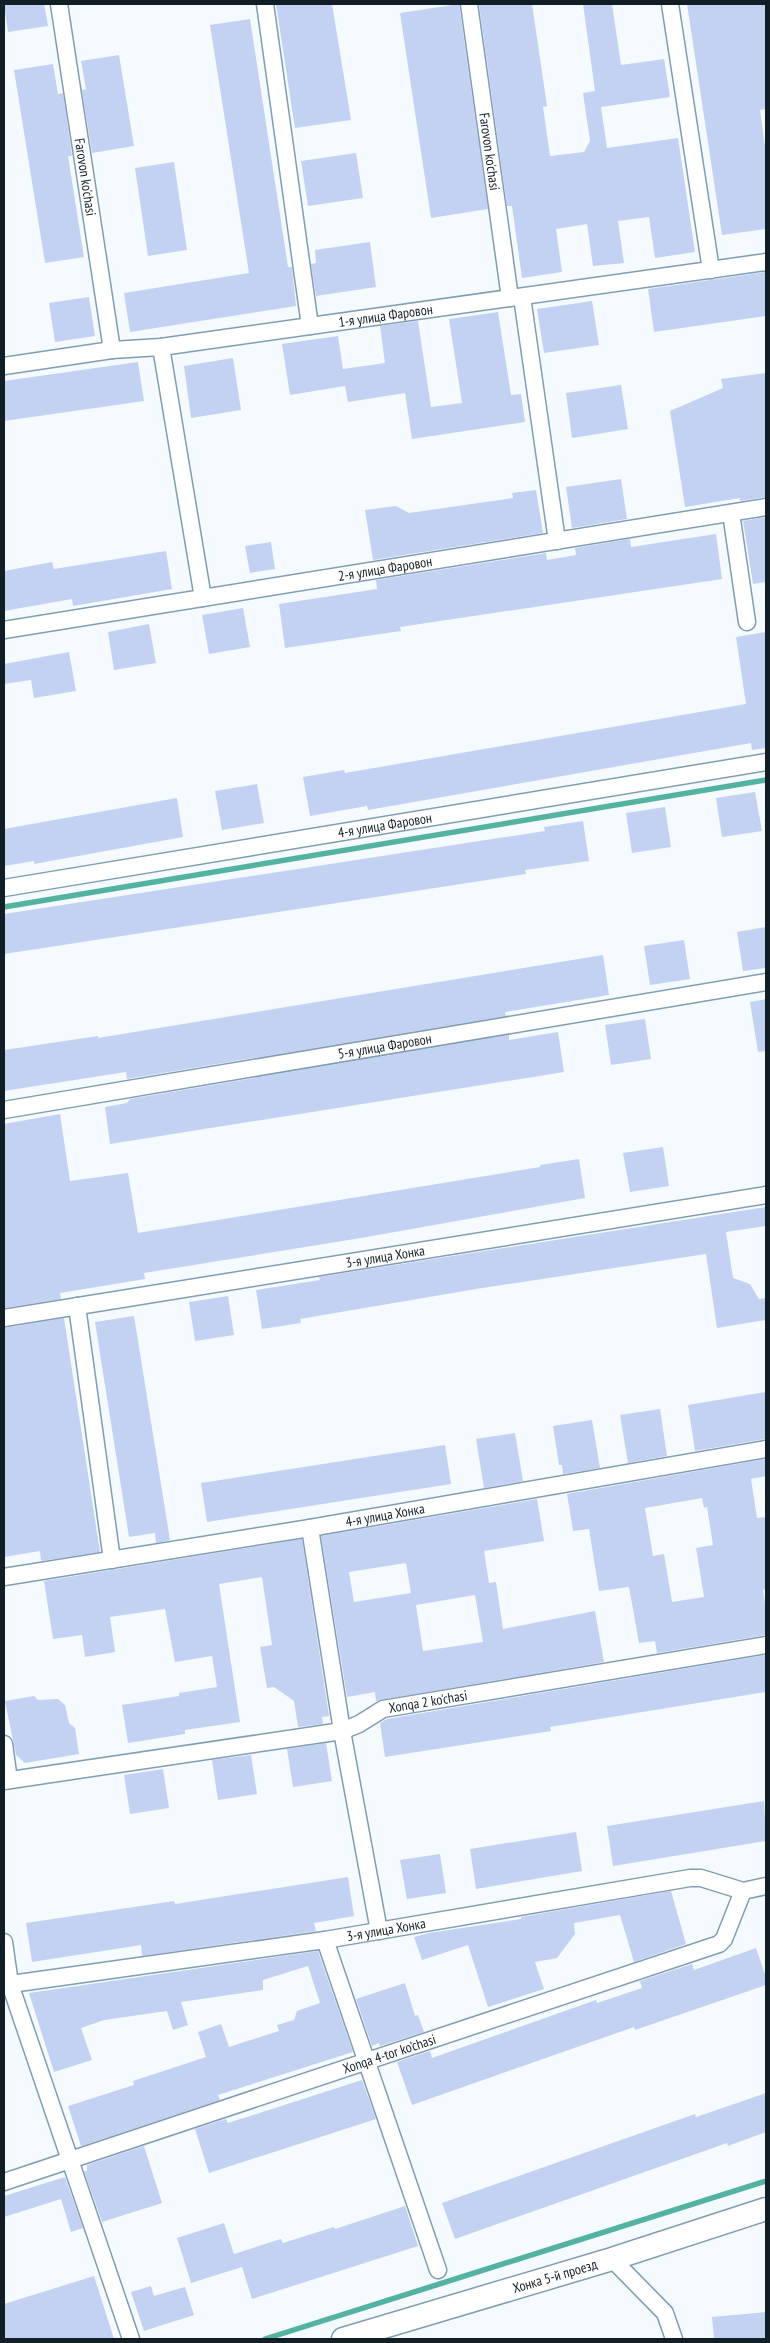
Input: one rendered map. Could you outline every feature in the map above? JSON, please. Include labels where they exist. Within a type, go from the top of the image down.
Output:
[{"type":"street","name":"Farovon ko'chasi","points":[[59,4],[112,350]]},
{"type":"street","points":[[265,4],[310,326]]},
{"type":"street","name":"Farovon ko'chasi","points":[[469,4],[557,540]]},
{"type":"street","points":[[670,4],[711,270]]},
{"type":"street","name":"1-я улица Фаровон","points":[[4,366],[112,350],[161,347],[766,262]]},
{"type":"street","points":[[161,347],[203,598]]},
{"type":"street","name":"2-я улица Фаровон","points":[[4,630],[766,507]]},
{"type":"street","points":[[731,512],[747,622]]},
{"type":"street","name":"4-я улица Фаровон","points":[[4,888],[766,762]]},
{"type":"street","name":"5-я улица Фаровон","points":[[4,1110],[766,982]]},
{"type":"street","name":"3-я улица Хонка","points":[[4,1318],[766,1194]]},
{"type":"street","points":[[77,1306],[112,1560]]},
{"type":"street","name":"4-я улица Хонка","points":[[4,1577],[310,1528],[766,1449]]},
{"type":"street","points":[[310,1528],[342,1732],[379,1931]]},
{"type":"street","name":"Xonqa 2 ko'chasi","points":[[7,1780],[342,1732],[384,1709],[766,1645]]},
{"type":"street","points":[[4,1744],[7,1780]]},
{"type":"street","name":"3-я улица Хонка","points":[[7,1985],[325,1940],[690,1878],[701,1878],[743,1891],[766,1886]]},
{"type":"street","name":"Xonqa 4-tor ko'chasi","points":[[4,2182],[719,1944],[724,1939],[743,1891]]},
{"type":"street","points":[[325,1940],[438,2270]]},
{"type":"street","points":[[4,1942],[7,1985],[70,2160],[131,2339]]},
{"type":"street","name":"Хонка 5-й проезд","points":[[343,2339],[612,2259],[766,2209]]},
{"type":"street","points":[[612,2259],[665,2313],[674,2339]]},
{"type":"building","points":[[4,4],[44,4],[48,26],[8,32]]},
{"type":"building","points":[[276,4],[332,4],[351,120],[295,128]]},
{"type":"building","points":[[459,4],[488,209],[431,218],[400,13]]},
{"type":"building","points":[[479,4],[532,4],[547,106],[543,107],[550,156],[584,152],[590,141],[583,93],[595,91],[583,4],[612,4],[621,65],[664,59],[670,97],[601,107],[607,148],[678,138],[695,252],[655,258],[649,217],[618,221],[624,263],[593,266],[587,224],[556,229],[562,272],[522,278],[512,206],[507,206]]},
{"type":"building","points":[[687,4],[766,4],[766,109],[760,110],[766,154],[766,229],[722,235]]},
{"type":"building","points":[[250,19],[288,267],[292,267],[296,306],[130,332],[124,293],[249,273],[210,25]]},
{"type":"building","points":[[119,55],[134,146],[92,153],[82,90],[86,89],[81,61]]},
{"type":"building","points":[[53,64],[58,94],[63,93],[72,156],[68,156],[84,257],[45,263],[14,70]]},
{"type":"building","points":[[356,153],[363,198],[308,206],[301,161]]},
{"type":"building","points":[[174,162],[187,250],[148,256],[135,168]]},
{"type":"building","points":[[370,242],[376,287],[316,296],[311,264],[316,263],[315,250]]},
{"type":"building","points":[[766,272],[766,316],[654,332],[648,289]]},
{"type":"building","points":[[89,297],[95,336],[55,342],[49,303]]},
{"type":"building","points":[[592,301],[599,345],[544,353],[537,309]]},
{"type":"building","points":[[498,312],[511,395],[521,394],[525,422],[412,439],[405,393],[348,402],[345,386],[290,395],[282,344],[338,336],[343,369],[385,363],[380,326],[418,321],[431,407],[462,403],[449,319]]},
{"type":"building","points":[[233,358],[241,410],[191,418],[184,366]]},
{"type":"building","points":[[138,362],[144,401],[4,421],[4,381]]},
{"type":"building","points":[[766,373],[766,497],[740,501],[740,498],[685,507],[670,411],[723,388],[721,379]]},
{"type":"building","points":[[621,385],[628,429],[572,438],[566,393]]},
{"type":"building","points":[[621,479],[627,519],[572,528],[566,487]]},
{"type":"building","points":[[536,490],[543,533],[373,560],[365,510],[396,506],[409,513],[513,498],[512,493]]},
{"type":"building","points":[[766,517],[766,582],[753,584],[743,521]]},
{"type":"building","points":[[716,534],[722,579],[400,627],[401,631],[285,648],[279,604],[377,589],[376,580],[546,553],[547,560],[576,555],[575,548],[630,539],[631,547]]},
{"type":"building","points":[[271,542],[275,569],[250,573],[245,546]]},
{"type":"building","points":[[166,551],[172,589],[73,606],[72,599],[4,611],[4,571],[52,562],[54,569]]},
{"type":"building","points":[[243,608],[250,647],[209,654],[202,615]]},
{"type":"building","points":[[149,624],[156,663],[114,670],[108,632]]},
{"type":"building","points":[[766,632],[766,748],[752,750],[751,743],[368,810],[367,806],[310,816],[303,777],[344,770],[345,773],[746,704],[736,637]]},
{"type":"building","points":[[69,652],[76,691],[34,698],[31,680],[4,684],[4,664]]},
{"type":"building","points":[[257,784],[264,823],[222,830],[215,791]]},
{"type":"building","points":[[755,792],[762,831],[722,837],[716,798]]},
{"type":"building","points":[[177,798],[183,837],[34,864],[34,861],[4,866],[4,829]]},
{"type":"building","points":[[665,807],[671,847],[632,853],[626,813]]},
{"type":"building","points":[[583,821],[589,861],[525,870],[526,874],[4,954],[4,914],[545,831],[544,827]]},
{"type":"building","points":[[766,927],[766,968],[743,971],[737,932]]},
{"type":"building","points":[[684,940],[690,979],[650,985],[644,946]]},
{"type":"building","points":[[603,955],[609,995],[505,1012],[506,1016],[127,1079],[126,1072],[4,1091],[4,1050],[98,1036],[98,1038]]},
{"type":"building","points":[[766,999],[766,1051],[758,1052],[750,1002]]},
{"type":"building","points":[[645,1019],[651,1059],[611,1065],[605,1025]]},
{"type":"building","points":[[558,1032],[564,1072],[110,1144],[105,1107],[127,1103],[130,1099],[509,1035],[509,1040]]},
{"type":"building","points":[[60,1114],[70,1181],[128,1173],[138,1233],[579,1159],[585,1198],[361,1238],[144,1273],[145,1279],[60,1293],[61,1299],[4,1308],[4,1124]]},
{"type":"building","points":[[663,1147],[669,1186],[630,1192],[623,1153]]},
{"type":"building","points":[[766,1207],[766,1226],[726,1232],[733,1278],[750,1284],[759,1299],[766,1298],[766,1320],[717,1328],[706,1254],[476,1289],[300,1319],[301,1323],[262,1329],[256,1290],[320,1280],[319,1277]]},
{"type":"building","points":[[228,1296],[234,1335],[195,1341],[189,1302]]},
{"type":"building","points":[[134,1316],[170,1540],[156,1543],[155,1533],[129,1537],[95,1322]]},
{"type":"building","points":[[64,1318],[100,1552],[41,1561],[40,1551],[4,1557],[4,1328]]},
{"type":"building","points":[[766,1392],[766,1439],[695,1451],[688,1405]]},
{"type":"building","points":[[660,1409],[667,1456],[628,1463],[620,1415]]},
{"type":"building","points":[[592,1420],[600,1468],[563,1474],[562,1465],[559,1465],[553,1426]]},
{"type":"building","points":[[515,1433],[523,1481],[484,1488],[476,1439]]},
{"type":"building","points":[[445,1445],[451,1484],[207,1522],[201,1483]]},
{"type":"building","points":[[766,1459],[766,1476],[751,1479],[757,1518],[766,1517],[766,1589],[763,1590],[766,1610],[766,1635],[657,1653],[655,1641],[639,1643],[629,1587],[599,1591],[589,1529],[573,1531],[567,1494]],"holes":[[[702,1498],[704,1508],[707,1507],[713,1545],[696,1548],[704,1597],[672,1602],[664,1554],[653,1556],[645,1508]]]},
{"type":"building","points":[[537,1499],[544,1541],[484,1551],[489,1583],[496,1582],[503,1629],[595,1611],[604,1662],[376,1701],[375,1692],[347,1697],[321,1536]],"holes":[[[406,1563],[411,1593],[354,1602],[349,1572]],[[475,1595],[483,1642],[423,1651],[416,1605]]]},
{"type":"building","points":[[302,1539],[329,1716],[322,1717],[323,1724],[298,1727],[294,1701],[274,1687],[267,1688],[260,1647],[272,1645],[262,1577],[219,1584],[240,1722],[185,1730],[185,1734],[128,1743],[122,1705],[179,1696],[179,1693],[217,1687],[212,1656],[175,1662],[165,1609],[110,1617],[115,1652],[85,1657],[82,1635],[53,1639],[44,1581]]},
{"type":"building","points":[[766,1655],[766,1692],[550,1727],[551,1731],[385,1757],[380,1723],[387,1719]]},
{"type":"building","points":[[34,1696],[38,1700],[58,1699],[65,1705],[69,1723],[75,1728],[79,1754],[25,1763],[16,1755],[5,1701]]},
{"type":"building","points":[[326,1743],[332,1781],[293,1787],[287,1749]]},
{"type":"building","points":[[251,1755],[257,1794],[218,1800],[212,1760]]},
{"type":"building","points":[[163,1769],[169,1808],[130,1814],[124,1775]]},
{"type":"building","points":[[764,1801],[766,1841],[613,1866],[607,1826]]},
{"type":"building","points":[[576,1832],[582,1871],[476,1889],[470,1849]]},
{"type":"building","points":[[440,1854],[446,1893],[407,1899],[400,1860]]},
{"type":"building","points":[[348,1877],[354,1916],[314,1923],[316,1931],[142,1956],[141,1945],[32,1962],[26,1923],[174,1901],[175,1904]]},
{"type":"building","points":[[671,1891],[686,1944],[634,1962],[620,1915],[574,1923],[575,1934],[557,1958],[535,1962],[544,1989],[488,2007],[468,1945],[422,1960],[414,1937],[429,1933],[521,1919],[521,1917]]},
{"type":"building","points":[[756,1948],[766,1977],[766,1985],[635,2030],[634,2027],[412,2105],[397,2062],[430,2051],[432,2058],[596,2000],[597,2003],[642,1988],[640,1981],[692,1964],[694,1970]]},
{"type":"building","points":[[318,1951],[353,2052],[218,2095],[220,2100],[81,2146],[68,2106],[134,2085],[133,2081],[206,2057],[198,2032],[221,2024],[229,2047],[279,2031],[277,2025],[294,2020],[297,2011],[320,2003],[308,1966],[263,1980],[263,1990],[181,2002],[188,2025],[173,2030],[167,2011],[104,2020],[81,2028],[92,2060],[54,2072],[29,1993]]},
{"type":"building","points":[[405,1983],[415,2016],[418,2015],[424,2032],[380,2046],[379,2043],[372,2046],[356,1999]]},
{"type":"building","points":[[362,2080],[376,2119],[209,2173],[195,2129],[226,2119],[228,2123]]},
{"type":"building","points":[[766,2093],[766,2132],[728,2146],[727,2143],[455,2239],[442,2203],[695,2114],[696,2117]]},
{"type":"building","points":[[144,2146],[162,2203],[102,2222],[84,2171],[87,2171],[87,2165]]},
{"type":"building","points":[[65,2177],[83,2228],[71,2232],[61,2199],[4,2217],[4,2196]]},
{"type":"building","points":[[405,2206],[418,2246],[252,2299],[242,2267],[191,2283],[177,2238],[224,2223],[234,2254],[281,2239],[283,2243],[334,2227],[335,2229]]},
{"type":"building","points":[[94,2276],[114,2339],[4,2339],[4,2304]]},
{"type":"building","points":[[151,2286],[154,2296],[185,2287],[194,2315],[144,2331],[131,2292]]},
{"type":"building","points":[[766,2312],[766,2339],[714,2339],[712,2317]]},
{"type":"waterway","points":[[4,907],[766,780]]},
{"type":"waterway","points":[[265,2339],[766,2181]]}]
